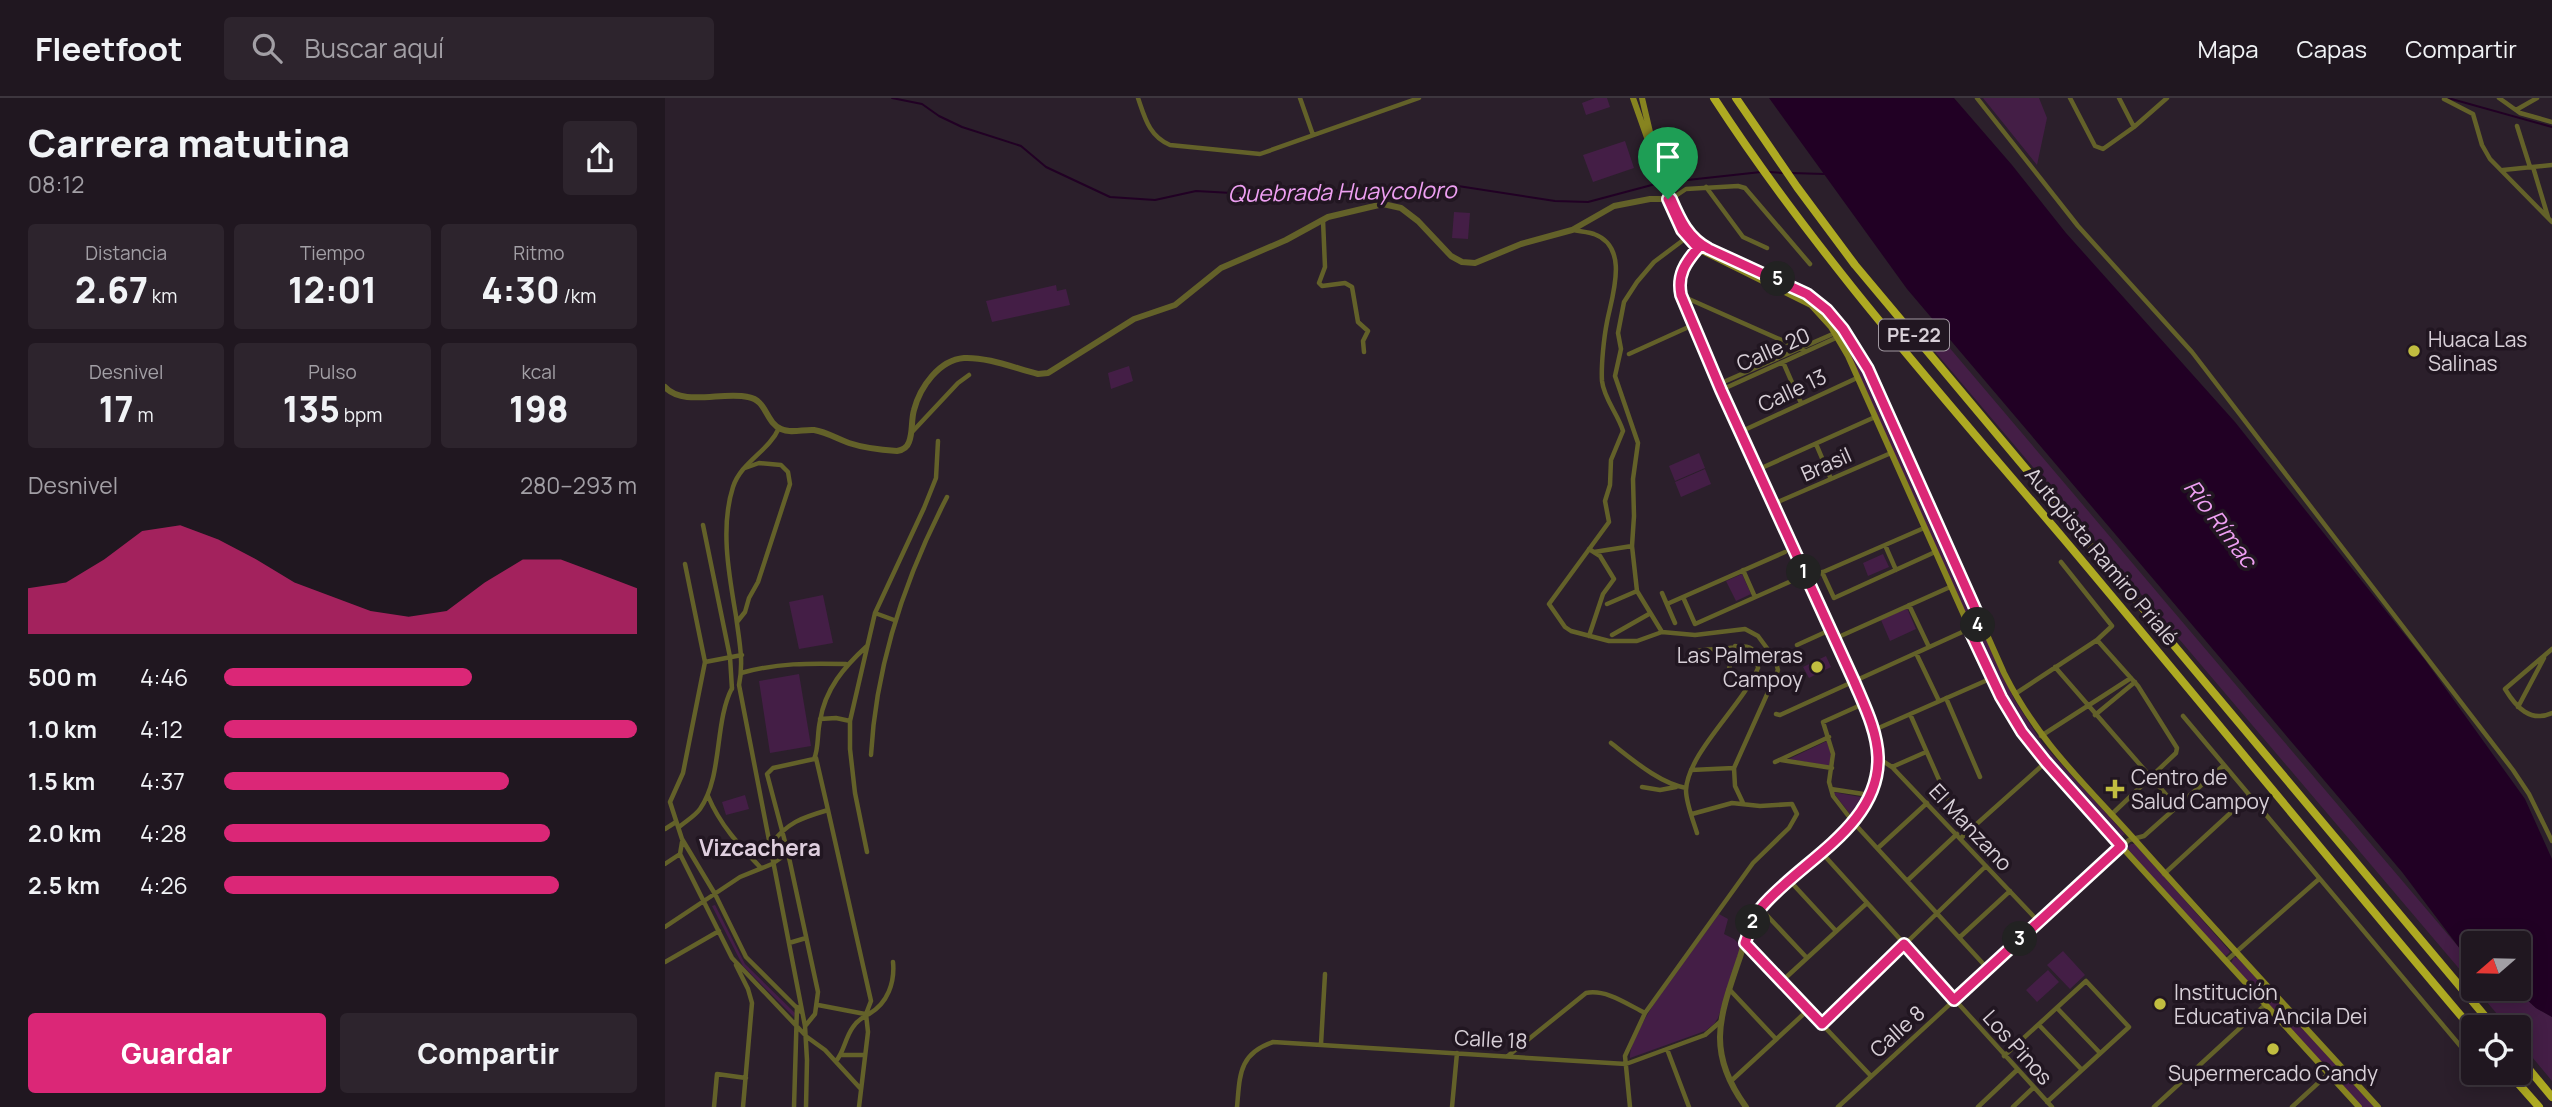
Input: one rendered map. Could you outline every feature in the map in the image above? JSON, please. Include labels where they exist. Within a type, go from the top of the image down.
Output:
[{"type":"highway","name":"Autopista Ramiro Prialé","points":[[1714,98],[1756,163],[1878,319],[2198,698],[2461,1016]]},
{"type":"highway","name":"Autopista Ramiro Prialé","points":[[1737,98],[1797,187],[1855,265],[2484,1015]]},
{"type":"highway","points":[[2531,1072],[2552,1097]]},
{"type":"highway","points":[[2520,1085],[2539,1107]]},
{"type":"main road","points":[[1633,98],[1686,238],[1698,248],[1811,305],[1837,335],[1969,629],[2017,723],[2046,762],[2357,1106]]},
{"type":"main road","points":[[1643,98],[1659,167]]},
{"type":"main road","points":[[1668,195],[1689,234],[1698,242],[1807,294],[1827,310],[1843,329],[1868,369],[2014,694],[2041,736],[2057,757],[2378,1107]]},
{"type":"street","points":[[1137,98],[1150,132],[1159,141],[1170,145],[1251,155],[1419,98]]},
{"type":"street","points":[[1300,98],[1313,135]]},
{"type":"street","points":[[1977,98],[2078,226],[2177,334],[2264,443],[2513,771],[2529,794],[2552,841]]},
{"type":"street","points":[[2070,98],[2099,149],[2108,147],[2167,98]]},
{"type":"street","points":[[2119,98],[2134,127]]},
{"type":"street","points":[[2499,98],[2516,110],[2552,122]]},
{"type":"street","points":[[2516,110],[2537,98]]},
{"type":"street","points":[[2444,99],[2473,114],[2486,152],[2550,220]]},
{"type":"street","points":[[2517,126],[2550,220]]},
{"type":"street","points":[[2502,170],[2552,164]]},
{"type":"street","points":[[911,434],[920,392],[938,370],[951,360],[972,358],[1038,374],[1048,373],[1135,319],[1175,305],[1221,268],[1286,240],[1323,220],[1383,204],[1401,208],[1417,220],[1451,256],[1462,262],[1475,263],[1521,244],[1572,230],[1614,206],[1683,190],[1738,186],[1748,189],[1810,264]]},
{"type":"street","points":[[1706,187],[1743,237],[1767,248]]},
{"type":"street","points":[[1323,220],[1325,267],[1319,284],[1322,286],[1345,283],[1352,287],[1358,321],[1367,331],[1363,341],[1364,352]]},
{"type":"street","points":[[1572,230],[1594,234],[1607,243],[1615,264],[1617,280],[1606,323],[1602,379],[1605,394],[1623,431],[1611,460],[1610,485],[1605,501],[1609,522],[1591,551],[1549,604],[1565,626],[1589,636],[1609,640],[1637,641],[1662,632],[1695,635],[1745,629],[1758,636],[1775,659],[1778,670],[1734,768],[1735,786],[1743,803]]},
{"type":"street","points":[[1662,632],[1637,590],[1632,546],[1633,479],[1638,443],[1615,376],[1621,349],[1618,333],[1625,302],[1654,262],[1686,238]]},
{"type":"street","points":[[1698,248],[1682,270],[1679,286],[1681,295],[1757,470],[1854,681],[1874,730],[1878,758],[1870,795],[1863,810],[1761,908],[1745,943],[1720,1022],[1719,1041],[1731,1081],[1746,1107]]},
{"type":"street","points":[[1681,295],[1807,352]]},
{"type":"street","points":[[1629,354],[1693,325]]},
{"type":"street","name":"Calle 20","points":[[1720,387],[1801,348],[1837,335]]},
{"type":"street","name":"Calle 20","points":[[1720,387],[1807,352],[1837,335]]},
{"type":"street","points":[[1783,362],[1801,403]]},
{"type":"street","points":[[665,387],[668,391],[686,398],[725,394],[751,397],[762,403],[770,419],[786,431],[811,430],[827,433],[850,443],[897,451],[904,449],[911,434],[923,419],[969,375]]},
{"type":"street","name":"Calle 13","points":[[1740,432],[1857,378]]},
{"type":"street","points":[[913,415],[917,419],[923,419]]},
{"type":"street","points":[[1757,470],[1875,417]]},
{"type":"street","points":[[779,428],[772,441],[744,468],[733,484],[726,522],[728,559],[741,655],[739,685],[807,1037],[806,1107]]},
{"type":"street","points":[[867,852],[855,793],[850,721],[875,613],[936,478],[938,441]]},
{"type":"street","points":[[1816,444],[1831,479]]},
{"type":"street","name":"Brasil","points":[[1773,504],[1891,453]]},
{"type":"street","points":[[737,623],[745,612],[758,582],[790,484],[788,472],[781,465],[759,463],[744,468]]},
{"type":"street","points":[[870,755],[873,715],[894,620],[923,544],[947,497]]},
{"type":"street","points":[[665,829],[698,811],[708,795],[731,689],[730,657],[703,525]]},
{"type":"street","points":[[1683,597],[1695,624],[1924,528]]},
{"type":"street","points":[[1885,545],[1896,570]]},
{"type":"street","points":[[1591,551],[1632,546]]},
{"type":"street","points":[[1589,636],[1603,594],[1614,579],[1607,564],[1591,551]]},
{"type":"street","points":[[1667,604],[1784,552]]},
{"type":"street","points":[[1822,572],[1834,598],[1935,552]]},
{"type":"street","points":[[2014,694],[2110,629],[2111,623],[2061,562]]},
{"type":"street","points":[[685,564],[705,662],[683,773],[670,802],[682,839],[715,894],[746,957],[803,1013]]},
{"type":"street","points":[[1743,570],[1755,597]]},
{"type":"street","points":[[1834,639],[1950,586]]},
{"type":"street","points":[[1607,604],[1637,590]]},
{"type":"street","points":[[1662,593],[1675,623]]},
{"type":"street","points":[[1909,605],[1929,647]]},
{"type":"street","points":[[875,613],[894,620]]},
{"type":"street","points":[[1612,635],[1649,614]]},
{"type":"street","points":[[1776,714],[1780,715],[1982,624]]},
{"type":"street","points":[[1797,645],[1830,630]]},
{"type":"street","points":[[2097,640],[2133,680],[2176,746],[2176,752],[2111,815]]},
{"type":"street","points":[[1697,833],[1686,788],[1691,770],[1747,689],[1758,668],[1755,654],[1741,644],[1698,650]]},
{"type":"street","points":[[859,1107],[868,1031],[866,1014],[870,1001],[816,757],[820,719],[829,690],[847,664],[867,646]]},
{"type":"street","points":[[1729,669],[1735,646]]},
{"type":"street","points":[[2552,649],[2505,689],[2527,715],[2540,717],[2552,713]]},
{"type":"street","points":[[1916,653],[1939,701]]},
{"type":"street","points":[[2518,707],[2546,654]]},
{"type":"street","points":[[705,662],[741,655]]},
{"type":"street","points":[[741,673],[768,665],[794,662],[847,664]]},
{"type":"street","points":[[2055,667],[2176,806]]},
{"type":"street","points":[[1874,730],[1992,678]]},
{"type":"street","points":[[2041,736],[2133,680]]},
{"type":"street","points":[[2095,715],[2133,680]]},
{"type":"street","points":[[731,689],[739,685]]},
{"type":"street","points":[[1946,698],[1980,776]]},
{"type":"street","points":[[1863,704],[1823,722],[1833,754],[1830,789],[1853,821],[1988,969]]},
{"type":"street","points":[[1910,714],[1952,809]]},
{"type":"street","points":[[2182,716],[2461,1047]]},
{"type":"street","points":[[820,719],[850,721]]},
{"type":"street","points":[[1829,737],[1777,761],[1832,768]]},
{"type":"street","points":[[1611,743],[1638,765],[1686,788]]},
{"type":"street","points":[[1892,767],[1926,752]]},
{"type":"street","points":[[805,1026],[815,1014],[818,992],[767,774],[773,768],[811,761],[816,757]]},
{"type":"street","name":"El Manzano","points":[[1878,758],[1892,767],[2038,921]]},
{"type":"street","points":[[1908,880],[2046,762]]},
{"type":"street","name":"Calle 8","points":[[1838,1107],[2121,846],[2127,841],[2144,836],[2224,765]]},
{"type":"street","points":[[1691,770],[1734,768]]},
{"type":"street","points":[[1641,788],[1660,790],[1677,786]]},
{"type":"street","points":[[1830,789],[1870,795]]},
{"type":"street","points":[[708,795],[717,817],[729,835],[761,868]]},
{"type":"street","points":[[2164,874],[2249,796]]},
{"type":"street","points":[[1630,1107],[1626,1064],[1628,1046],[1645,1013],[1753,863],[1789,828],[1797,814],[1792,804],[1759,806],[1732,803],[1692,814]]},
{"type":"street","points":[[1878,848],[1927,803]]},
{"type":"street","points":[[770,845],[780,831],[795,820],[828,810]]},
{"type":"street","points":[[682,839],[680,854],[748,989],[752,1003],[743,1107]]},
{"type":"street","name":"Los Pinos","points":[[1821,852],[2050,1105]]},
{"type":"street","points":[[665,927],[740,877],[772,864],[787,853]]},
{"type":"street","points":[[665,864],[680,854]]},
{"type":"street","points":[[1822,1024],[1986,866]]},
{"type":"street","points":[[2225,962],[2319,878]]},
{"type":"street","points":[[1790,881],[1836,931]]},
{"type":"street","points":[[1960,937],[2010,891]]},
{"type":"street","points":[[1781,982],[1867,902]]},
{"type":"street","points":[[1761,908],[1807,958]]},
{"type":"street","points":[[665,962],[719,931]]},
{"type":"street","points":[[789,943],[806,938]]},
{"type":"street","points":[[1745,943],[1871,1076]]},
{"type":"street","points":[[732,958],[807,1037],[825,1050],[861,1088]]},
{"type":"street","points":[[836,1061],[842,1055],[842,1047],[853,1026],[888,995],[893,981],[893,962]]},
{"type":"street","points":[[1321,1044],[1325,974]]},
{"type":"street","points":[[2004,1056],[2086,981],[2129,1027],[2082,1070],[2050,1105]]},
{"type":"street","points":[[1729,989],[1776,1039]]},
{"type":"street","points":[[1508,1056],[1586,993],[1612,996],[1645,1013]]},
{"type":"street","points":[[818,1005],[866,1014]]},
{"type":"street","points":[[2154,1107],[2265,1005]]},
{"type":"street","points":[[794,1107],[797,1007]]},
{"type":"street","points":[[2057,1008],[2100,1054]]},
{"type":"street","points":[[1731,1081],[1808,1010]]},
{"type":"street","name":"Calle 18","points":[[1237,1107],[1242,1066],[1253,1052],[1273,1042],[1626,1064],[1705,1035],[1720,1022]]},
{"type":"street","points":[[2039,1025],[2082,1070]]},
{"type":"street","points":[[1667,1049],[1689,1107]]},
{"type":"street","points":[[1452,1107],[1457,1053]]},
{"type":"street","points":[[842,1055],[865,1055]]},
{"type":"street","points":[[1978,1107],[2017,1070]]},
{"type":"street","points":[[714,1107],[717,1074],[746,1078]]},
{"type":"street","points":[[2292,1107],[2328,1074]]},
{"type":"street","points":[[2013,1107],[2033,1088]]},
{"type":"shaded area","points":[[1595,98],[1607,98],[1610,107],[1586,115],[1582,103]]},
{"type":"shaded area","points":[[1983,98],[2039,98],[2047,118],[2037,165]]},
{"type":"shaded area","points":[[1625,141],[1634,168],[1593,182],[1583,155]]},
{"type":"shaded area","points":[[1454,212],[1470,213],[1468,239],[1452,238]]},
{"type":"shaded area","points":[[1767,278],[1796,289],[1832,318],[1868,371],[1977,620],[1968,621],[1847,348],[1813,306]]},
{"type":"shaded area","points":[[1056,285],[1057,291],[1066,289],[1070,305],[992,322],[986,301]]},
{"type":"shaded area","points":[[1931,326],[2461,950],[2461,971],[1920,334]]},
{"type":"shaded area","points":[[1129,366],[1133,381],[1111,389],[1108,373]]},
{"type":"shaded area","points":[[1699,453],[1705,468],[1675,481],[1669,466]]},
{"type":"shaded area","points":[[1705,469],[1711,484],[1681,497],[1675,482]]},
{"type":"shaded area","points":[[1883,554],[1889,567],[1868,576],[1863,563]]},
{"type":"shaded area","points":[[1742,574],[1751,594],[1736,601],[1726,581]]},
{"type":"shaded area","points":[[823,595],[833,643],[799,649],[789,602]]},
{"type":"shaded area","points":[[1907,608],[1916,629],[1890,641],[1881,620]]},
{"type":"shaded area","points":[[1980,630],[2014,699],[2042,743],[2125,834],[2119,839],[2040,751],[2014,714],[1974,634]]},
{"type":"shaded area","name":"Las Palmeras Campoy","points":[[1826,656],[1831,667],[1809,678],[1803,667]]},
{"type":"shaded area","points":[[799,674],[811,746],[770,753],[759,681]]},
{"type":"shaded area","points":[[1827,741],[1831,755],[1829,766],[1789,759]]},
{"type":"shaded area","points":[[1833,792],[1866,798],[1861,810],[1853,818]]},
{"type":"shaded area","points":[[745,795],[749,809],[726,815],[722,802]]},
{"type":"shaded area","points":[[2135,844],[2228,949],[2230,952],[2226,956],[2222,955],[2127,848]]},
{"type":"shaded area","points":[[715,905],[745,964],[795,1013],[794,1017],[743,966],[712,906]]},
{"type":"shaded area","points":[[1719,914],[1728,919],[1724,934],[1741,946],[1718,1018],[1705,1031],[1630,1058],[1632,1045],[1652,1007]]},
{"type":"shaded area","points":[[2063,951],[2085,975],[2070,989],[2047,965]]},
{"type":"shaded area","points":[[2234,957],[2238,958],[2376,1107],[2362,1107],[2231,963]]},
{"type":"shaded area","points":[[2048,970],[2059,982],[2037,1002],[2026,990]]},
{"type":"shaded area","points":[[2486,1001],[2528,1001],[2552,1017],[2552,1081],[2531,1056],[2531,1015],[2498,1015]]},
{"type":"water","name":"Río Rímac","points":[[1769,98],[1954,98],[2066,233],[2235,422],[2425,660],[2525,799],[2552,859],[2552,1017],[2528,1001],[2531,1001],[2531,931],[2461,931],[2461,950],[2402,872],[1907,289]]},
{"type":"waterway","name":"Quebrada Huaycoloro","points":[[892,98],[922,104],[962,127],[1021,146],[1046,167],[1110,197],[1155,200],[1196,191],[1268,195],[1425,185],[1458,186],[1555,201],[1588,202],[1663,182]]},
{"type":"waterway","points":[[2448,98],[2552,127]]},
{"type":"waterway","name":"Quebrada Huaycoloro","points":[[1669,182],[1761,172]]},
{"type":"waterway","name":"Quebrada Huaycoloro","points":[[1770,172],[1782,173]]},
{"type":"waterway","name":"Quebrada Huaycoloro","points":[[1791,173],[1824,174]]},
{"type":"place","name":"Huaca Las Salinas","points":[[2414,351]]},
{"type":"place","name":"Las Palmeras Campoy","points":[[1817,667]]},
{"type":"place","name":"Centro de Salud Campoy","points":[[2115,789]]},
{"type":"place","name":"Institución Educativa Ancila Dei","points":[[2160,1004]]},
{"type":"place","name":"Supermercado Candy","points":[[2273,1049]]},
{"type":"district","name":"Vizcachera","points":[[760,847]]},
{"type":"route","points":[[1668,199],[1671,199],[1682,223],[1694,240],[1794,286],[1835,318],[1868,369],[1982,624],[1969,629],[2001,697],[2032,745],[2121,846],[1954,1000],[1904,944],[1822,1024],[1745,943],[1755,916],[1761,908],[1863,810],[1874,785],[1878,758],[1874,730],[1854,681],[1721,390],[1681,295],[1679,286],[1682,270],[1698,248],[1686,238],[1668,199]]}]
